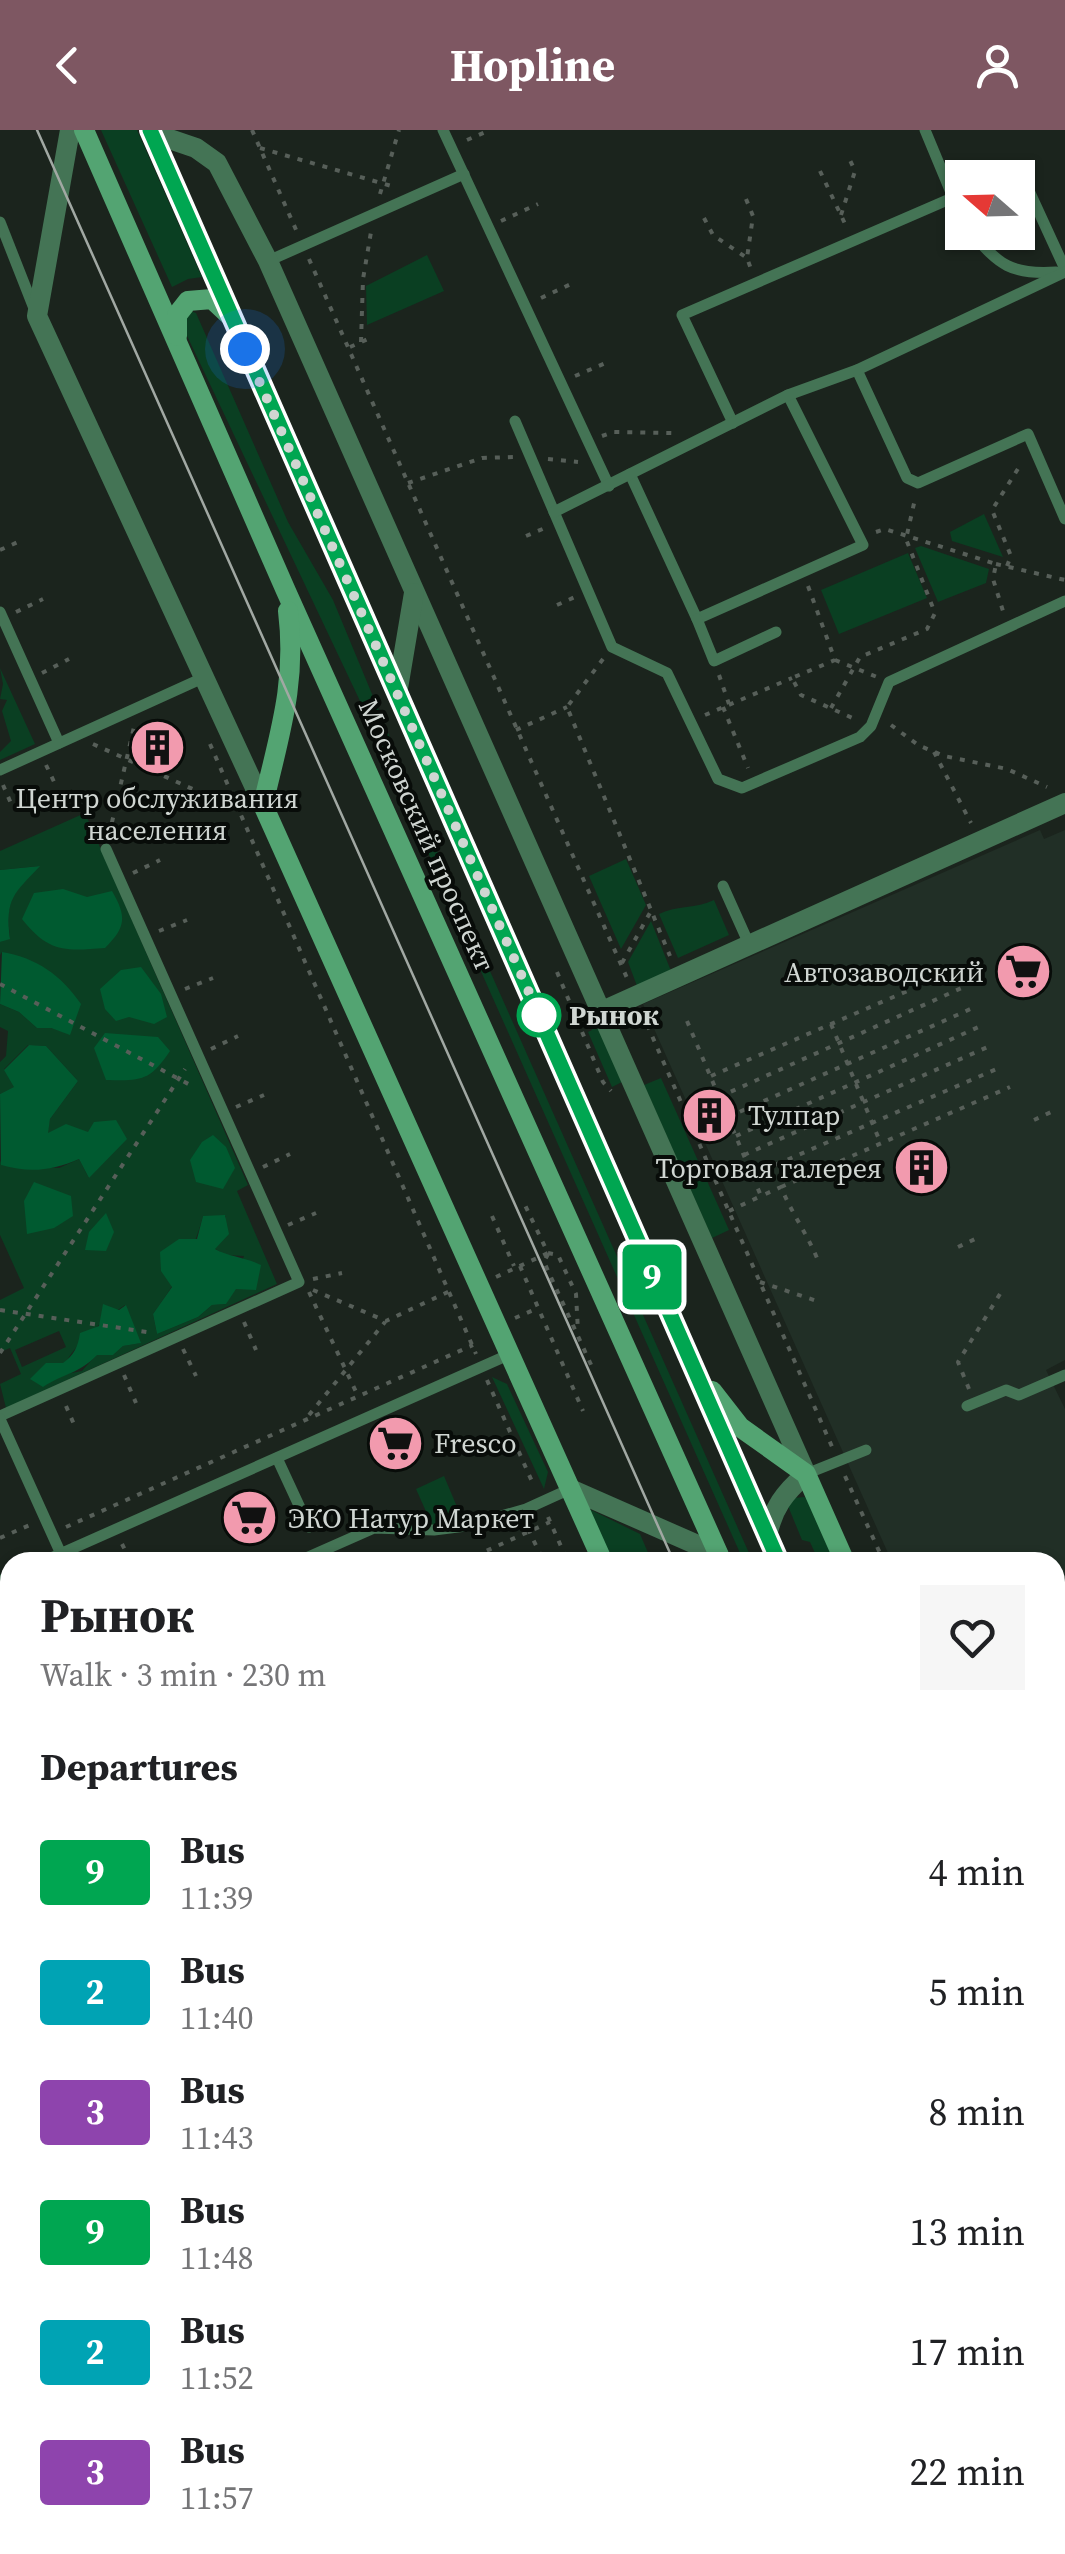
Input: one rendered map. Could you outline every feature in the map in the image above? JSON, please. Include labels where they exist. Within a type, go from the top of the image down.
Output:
[{"type":"main road","name":"Московский проспект","points":[[84,130],[717,1552]]},
{"type":"main road","name":"Московский проспект","points":[[151,132],[775,1552]]},
{"type":"main road","points":[[177,339],[177,314],[188,302],[212,299],[230,317]]},
{"type":"main road","points":[[286,590],[293,649],[289,700],[263,805],[598,1552]]},
{"type":"main road","points":[[688,1360],[740,1427],[806,1474],[841,1552]]},
{"type":"street","points":[[70,130],[37,316],[263,805]]},
{"type":"street","points":[[151,132],[192,139],[216,163],[268,261],[806,1474],[781,1497],[768,1536]]},
{"type":"street","points":[[397,694],[414,591]]},
{"type":"street","points":[[600,1012],[980,840],[1058,796]]},
{"type":"street","points":[[570,1489],[707,1552]]},
{"type":"lane","points":[[443,130],[610,486]]},
{"type":"lane","points":[[925,130],[945,180]]},
{"type":"lane","points":[[268,261],[464,174]]},
{"type":"lane","points":[[733,423],[682,315],[945,201]]},
{"type":"lane","points":[[1035,204],[1065,271]]},
{"type":"lane","points":[[0,222],[37,316]]},
{"type":"lane","points":[[987,250],[996,260],[1025,274],[1065,271]]},
{"type":"lane","points":[[554,512],[788,395],[857,370],[1065,271]]},
{"type":"lane","points":[[857,370],[907,478],[918,483],[1028,434],[1065,519]]},
{"type":"lane","points":[[697,619],[863,545],[788,395]]},
{"type":"lane","points":[[516,422],[612,647],[667,673],[718,779],[742,788],[860,737],[874,720],[889,682],[1065,601]]},
{"type":"lane","points":[[630,474],[714,662],[776,632]]},
{"type":"lane","points":[[1,615],[59,743]]},
{"type":"lane","points":[[0,774],[206,677]]},
{"type":"lane","points":[[61,1552],[0,1418],[299,1282],[106,849]]},
{"type":"lane","points":[[723,886],[749,944]]},
{"type":"lane","points":[[66,1552],[508,1355]]},
{"type":"lane","points":[[971,1404],[1006,1390],[1019,1395],[1064,1377]]},
{"type":"lane","points":[[806,1474],[866,1450]]},
{"type":"lane","points":[[276,1458],[309,1527]]},
{"type":"lane","points":[[320,1552],[374,1528],[434,1530],[466,1526],[570,1489]]},
{"type":"path","points":[[262,130],[253,132],[630,987]]},
{"type":"path","points":[[360,342],[363,280],[374,214],[399,130]]},
{"type":"path","points":[[450,146],[490,130]]},
{"type":"path","points":[[260,148],[419,194]]},
{"type":"path","points":[[841,215],[855,171],[848,156]]},
{"type":"path","points":[[820,171],[853,241]]},
{"type":"path","points":[[746,199],[753,216],[747,258],[757,283]]},
{"type":"path","points":[[488,227],[538,204]]},
{"type":"path","points":[[704,218],[714,236],[747,258]]},
{"type":"path","points":[[525,305],[573,283]]},
{"type":"path","points":[[348,348],[368,339]]},
{"type":"path","points":[[561,382],[608,362]]},
{"type":"path","points":[[588,440],[613,432],[672,433]]},
{"type":"path","points":[[1007,566],[1011,556],[992,510],[1034,449]]},
{"type":"path","points":[[408,483],[482,458],[529,456],[599,464]]},
{"type":"path","points":[[831,708],[860,657],[927,629],[935,613],[907,536],[918,483]]},
{"type":"path","points":[[860,537],[885,529],[996,564],[1065,580]]},
{"type":"path","points":[[0,550],[18,542]]},
{"type":"path","points":[[996,564],[993,580],[1008,625]]},
{"type":"path","points":[[803,572],[835,660]]},
{"type":"path","points":[[1,615],[43,600]]},
{"type":"path","points":[[516,730],[567,707],[612,647]]},
{"type":"path","points":[[30,679],[70,659]]},
{"type":"path","points":[[690,722],[835,660],[889,682]]},
{"type":"path","points":[[792,678],[801,695],[874,720],[934,752],[1007,769],[1058,796]]},
{"type":"path","points":[[720,680],[754,782]]},
{"type":"path","points":[[106,849],[139,707]]},
{"type":"path","points":[[567,707],[678,976]]},
{"type":"path","points":[[75,736],[239,810]]},
{"type":"path","points":[[208,740],[477,1356]]},
{"type":"path","points":[[40,752],[56,788]]},
{"type":"path","points":[[934,752],[980,840]]},
{"type":"path","points":[[0,774],[13,808]]},
{"type":"path","points":[[119,880],[160,860]]},
{"type":"path","points":[[622,964],[652,908]]},
{"type":"path","points":[[145,937],[186,920]]},
{"type":"path","points":[[711,1076],[958,969]]},
{"type":"path","points":[[557,972],[611,1091]]},
{"type":"path","points":[[170,995],[212,978]]},
{"type":"path","points":[[0,984],[217,1099]]},
{"type":"path","points":[[719,1097],[966,986]]},
{"type":"path","points":[[728,1117],[974,1007]]},
{"type":"path","points":[[640,1008],[879,1552]]},
{"type":"path","points":[[687,1021],[761,1196]]},
{"type":"path","points":[[831,1024],[881,1144]]},
{"type":"path","points":[[736,1136],[983,1025]]},
{"type":"path","points":[[0,1353],[197,1054],[238,1036]]},
{"type":"path","points":[[744,1155],[992,1045]]},
{"type":"path","points":[[752,1175],[1001,1067]]},
{"type":"path","points":[[729,1211],[1010,1088]]},
{"type":"path","points":[[224,1113],[264,1096]]},
{"type":"path","points":[[1034,1120],[1051,1112]]},
{"type":"path","points":[[250,1172],[290,1154]]},
{"type":"path","points":[[781,1187],[817,1258]]},
{"type":"path","points":[[524,1201],[548,1254]]},
{"type":"path","points":[[276,1230],[316,1213]]},
{"type":"path","points":[[492,1216],[583,1411]]},
{"type":"path","points":[[799,1222],[810,1218]]},
{"type":"path","points":[[958,1247],[975,1239]]},
{"type":"path","points":[[548,1254],[544,1262],[593,1369]]},
{"type":"path","points":[[492,1279],[548,1254],[558,1255],[576,1294],[578,1335]]},
{"type":"path","points":[[299,1282],[342,1273]]},
{"type":"path","points":[[760,1282],[817,1301]]},
{"type":"path","points":[[358,1396],[306,1287],[386,1321]]},
{"type":"path","points":[[306,1419],[386,1321],[460,1293]]},
{"type":"path","points":[[971,1404],[958,1362],[1000,1294]]},
{"type":"path","points":[[510,1320],[538,1308]]},
{"type":"path","points":[[238,1309],[256,1350]]},
{"type":"path","points":[[0,1310],[178,1336],[196,1376]]},
{"type":"path","points":[[52,1533],[472,1345]]},
{"type":"path","points":[[118,1364],[136,1402]]},
{"type":"path","points":[[485,1376],[564,1552]]},
{"type":"path","points":[[59,1390],[76,1429]]},
{"type":"path","points":[[0,1538],[44,1518]]},
{"type":"path","points":[[485,1552],[550,1522]]},
{"type":"path","points":[[528,1530],[539,1552]]},
{"type":"path","points":[[122,1544],[126,1552]]},
{"type":"shaded area","points":[[1040,830],[1044,839],[1065,830],[1065,1360],[1046,1370],[1065,1409],[1065,1552],[888,1552],[643,1004]]},
{"type":"green space","points":[[101,130],[137,130],[202,277],[172,287]]},
{"type":"green space","points":[[427,255],[444,291],[367,325],[366,286]]},
{"type":"green space","points":[[188,310],[196,313],[288,522],[333,600],[445,870],[749,1552],[740,1552],[369,720],[181,323]]},
{"type":"green space","points":[[984,514],[1003,557],[952,541],[950,532]]},
{"type":"green space","points":[[921,546],[989,569],[986,583],[938,602],[915,548]]},
{"type":"green space","points":[[908,553],[927,598],[839,634],[821,590]]},
{"type":"green space","points":[[0,668],[35,744],[0,760],[0,752],[11,741],[2,711],[7,700],[0,699]]},
{"type":"green space","points":[[85,813],[248,1185],[237,1191],[277,1284],[6,1408],[0,1384],[21,1374],[10,1348],[0,1352],[0,1300],[24,1288],[0,1235],[0,1160],[2,1165],[59,1168],[79,1159],[89,1178],[88,1132],[47,1134],[50,1119],[78,1081],[46,1046],[28,1045],[4,1069],[15,1087],[0,1094],[0,1062],[6,1056],[8,1031],[0,1027],[0,1004],[19,1012],[37,1028],[70,1034],[2,952],[0,955],[0,942],[10,938],[13,898],[39,866],[0,870],[0,851]],"holes":[[[203,1216],[226,1216],[214,1248],[225,1255],[244,1256],[226,1304],[212,1305],[198,1317],[157,1334],[153,1314],[183,1267]],[[125,1305],[140,1343],[123,1346],[113,1355],[96,1355],[82,1371],[61,1375],[77,1346]],[[59,1331],[66,1347],[22,1367],[15,1350]]]},
{"type":"green space","points":[[626,859],[646,905],[621,949],[589,876]]},
{"type":"green space","points":[[40,866],[13,898],[10,939],[0,942],[0,870]]},
{"type":"green space","points":[[63,889],[87,897],[112,891],[122,921],[105,948],[79,950],[50,944],[22,919],[34,893]]},
{"type":"green space","points":[[714,900],[729,935],[678,958],[659,914]]},
{"type":"green space","points":[[651,921],[671,971],[637,986],[628,962]]},
{"type":"green space","points":[[2,952],[37,963],[73,994],[81,1004],[70,1035],[37,1028],[19,1012],[0,1004]]},
{"type":"green space","points":[[141,967],[161,994],[167,1017],[154,1024],[129,1017],[116,1021],[105,1009],[100,989],[121,970]]},
{"type":"green space","points":[[598,1019],[624,1081],[612,1087],[588,1032],[592,1030],[589,1023]]},
{"type":"green space","points":[[105,1033],[158,1037],[170,1051],[144,1077],[106,1080],[94,1048]]},
{"type":"green space","points":[[29,1045],[46,1046],[78,1081],[50,1119],[48,1133],[66,1124],[88,1132],[94,1122],[116,1120],[127,1139],[89,1178],[79,1159],[40,1170],[1,1165],[0,1094],[14,1087],[4,1070]]},
{"type":"green space","points":[[661,1078],[729,1230],[712,1238],[644,1085]]},
{"type":"green space","points":[[213,1135],[226,1147],[235,1168],[223,1189],[196,1182],[190,1160],[202,1142]]},
{"type":"green space","points":[[34,1182],[71,1196],[73,1216],[54,1228],[27,1234],[24,1201]]},
{"type":"green space","points":[[106,1213],[114,1232],[106,1251],[85,1250],[89,1232]]},
{"type":"green space","points":[[225,1215],[229,1234],[215,1249],[261,1265],[256,1290],[236,1289],[226,1304],[212,1305],[198,1317],[157,1334],[153,1314],[172,1287],[161,1271],[160,1252],[179,1239],[197,1239],[203,1216]]},
{"type":"green space","points":[[103,1304],[119,1310],[126,1305],[141,1343],[123,1346],[113,1355],[97,1355],[43,1387],[30,1379],[46,1363],[63,1363],[70,1357],[80,1333],[99,1326]]},
{"type":"green space","points":[[492,1377],[507,1384],[548,1472],[544,1489]]},
{"type":"green space","points":[[444,1476],[463,1521],[432,1525],[416,1489]]},
{"type":"green space","points":[[794,1498],[809,1500],[833,1552],[814,1552],[810,1542],[802,1540],[788,1506]]},
{"type":"green space","points":[[585,1507],[640,1534],[648,1552],[605,1552]]},
{"type":"tram line","points":[[37,130],[670,1552]]},
{"type":"bus line","name":"9","points":[[150,130],[774,1552]]},
{"type":"place","name":"Центр обслуживания населения","points":[[157,747]]},
{"type":"place","name":"Автозаводский","points":[[1023,972]]},
{"type":"place","name":"Рынок","points":[[539,1015]]},
{"type":"place","name":"Тулпар","points":[[709,1115]]},
{"type":"place","name":"Торговая галерея","points":[[921,1168]]},
{"type":"place","name":"Fresco","points":[[395,1443]]},
{"type":"place","name":"ЭКО Натур Маркет","points":[[249,1518]]},
{"type":"route","points":[[245,349],[539,1015]]}]
